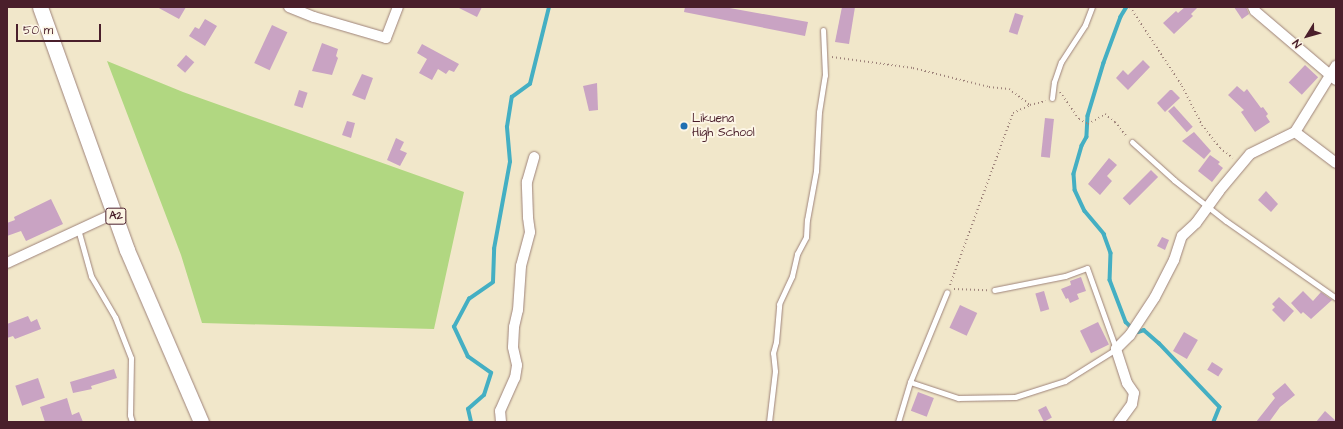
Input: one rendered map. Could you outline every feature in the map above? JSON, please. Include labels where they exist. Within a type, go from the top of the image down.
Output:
[{"type":"main road","name":"A2","points":[[40,7],[127,250],[201,422]]},
{"type":"street","points":[[289,7],[314,17],[386,38],[398,7]]},
{"type":"street","points":[[1253,7],[1255,11],[1333,78]]},
{"type":"street","points":[[1120,422],[1132,404],[1134,393],[1127,383],[1116,349],[1130,335],[1155,297],[1174,260],[1182,236],[1196,223],[1240,164],[1250,154],[1295,132],[1333,78],[1336,66]]},
{"type":"street","points":[[1295,132],[1336,163]]},
{"type":"street","points":[[501,422],[500,411],[515,378],[517,365],[514,346],[514,327],[518,310],[521,266],[530,232],[527,182],[534,157]]},
{"type":"street","points":[[7,263],[115,213]]},
{"type":"lane","points":[[1052,98],[1054,82],[1061,62],[1085,25],[1092,7]]},
{"type":"lane","points":[[769,422],[775,371],[773,353],[776,342],[779,304],[792,276],[797,254],[806,238],[806,220],[816,171],[819,112],[825,75],[823,30]]},
{"type":"lane","points":[[1132,142],[1174,180],[1226,221],[1336,298]]},
{"type":"lane","points":[[78,229],[91,276],[115,317],[131,358],[130,415],[132,422]]},
{"type":"lane","points":[[910,382],[958,398],[1015,397],[1065,381],[1116,349],[1087,268],[1058,278],[994,290]]},
{"type":"lane","points":[[898,422],[910,382],[947,292]]},
{"type":"path","points":[[1130,7],[1182,86],[1202,125],[1220,148],[1240,164]]},
{"type":"path","points":[[824,56],[913,68],[1009,89],[1030,104]]},
{"type":"path","points":[[1054,82],[1079,119],[1088,124],[1105,114],[1115,122],[1132,142]]},
{"type":"path","points":[[947,292],[957,271],[968,235],[1013,113],[1030,104],[1046,102],[1052,98]]},
{"type":"path","points":[[947,292],[953,289],[994,290]]},
{"type":"green space","points":[[107,61],[183,92],[464,192],[434,329],[202,323],[181,255]]},
{"type":"building","points":[[157,7],[186,7],[179,19]]},
{"type":"building","points":[[457,7],[482,7],[477,17]]},
{"type":"building","points":[[685,7],[724,7],[808,22],[805,36],[684,12]]},
{"type":"building","points":[[842,7],[855,7],[849,44],[835,42]]},
{"type":"building","points":[[1185,7],[1198,7],[1191,14],[1193,16],[1174,34],[1163,23],[1176,11],[1178,13]]},
{"type":"building","points":[[1234,7],[1246,7],[1249,14],[1242,19]]},
{"type":"building","points":[[1015,13],[1024,16],[1017,35],[1009,32]]},
{"type":"building","points":[[205,19],[217,26],[205,46],[189,36],[195,27],[199,29]]},
{"type":"building","points":[[272,25],[287,32],[270,70],[254,63]]},
{"type":"building","points":[[322,43],[338,49],[336,56],[338,58],[332,75],[312,71]]},
{"type":"building","points":[[422,44],[459,64],[454,72],[449,70],[446,74],[438,69],[432,80],[419,73],[427,59],[417,53]]},
{"type":"building","points":[[186,55],[194,62],[185,73],[177,66]]},
{"type":"building","points":[[1143,60],[1150,67],[1128,90],[1116,78],[1123,70],[1128,75]]},
{"type":"building","points":[[1305,65],[1318,77],[1302,95],[1289,83]]},
{"type":"building","points":[[362,74],[373,78],[365,100],[352,95]]},
{"type":"building","points":[[597,83],[598,110],[589,111],[583,86]]},
{"type":"building","points":[[1237,86],[1244,92],[1247,89],[1261,108],[1263,107],[1268,114],[1266,116],[1270,122],[1255,132],[1241,112],[1244,110],[1228,95]]},
{"type":"building","points":[[299,90],[308,93],[303,108],[294,105]]},
{"type":"building","points":[[1170,90],[1172,90],[1180,98],[1165,112],[1157,103]]},
{"type":"building","points":[[1174,106],[1193,127],[1187,132],[1168,111]]},
{"type":"building","points":[[1045,118],[1054,119],[1050,158],[1041,157]]},
{"type":"building","points":[[347,121],[355,123],[351,138],[342,135]]},
{"type":"building","points":[[1194,132],[1211,151],[1204,159],[1182,141]]},
{"type":"building","points":[[396,138],[404,142],[400,150],[407,153],[400,166],[387,160]]},
{"type":"building","points":[[1210,155],[1220,162],[1218,164],[1223,168],[1212,182],[1198,171]]},
{"type":"building","points":[[1109,158],[1117,165],[1107,176],[1112,181],[1100,195],[1088,184]]},
{"type":"building","points":[[1151,170],[1158,177],[1130,205],[1123,198]]},
{"type":"building","points":[[1266,191],[1278,204],[1271,212],[1258,200]]},
{"type":"building","points":[[51,199],[63,224],[26,241],[21,231],[7,236],[7,223],[15,220],[14,217]]},
{"type":"building","points":[[1162,237],[1169,240],[1165,250],[1157,246]]},
{"type":"building","points":[[1081,277],[1086,291],[1077,294],[1079,299],[1070,303],[1068,298],[1066,299],[1061,289],[1071,285],[1070,281]]},
{"type":"building","points":[[1044,291],[1049,309],[1041,312],[1035,293]]},
{"type":"building","points":[[1303,291],[1313,301],[1321,292],[1332,300],[1311,319],[1303,312],[1301,314],[1291,303]]},
{"type":"building","points":[[1279,297],[1294,311],[1284,322],[1272,310],[1275,307],[1272,304]]},
{"type":"building","points":[[960,305],[977,313],[967,336],[949,328]]},
{"type":"building","points":[[28,316],[31,322],[37,319],[41,329],[15,339],[13,336],[7,338],[7,324]]},
{"type":"building","points":[[1098,322],[1109,344],[1091,353],[1080,331]]},
{"type":"building","points":[[1184,332],[1198,340],[1187,359],[1173,351]]},
{"type":"building","points":[[1212,362],[1223,369],[1218,377],[1207,370]]},
{"type":"building","points":[[114,369],[117,378],[91,386],[92,389],[73,393],[70,382]]},
{"type":"building","points":[[38,378],[45,398],[22,406],[15,386]]},
{"type":"building","points":[[1285,383],[1295,395],[1280,407],[1269,422],[1256,422],[1275,398],[1272,394]]},
{"type":"building","points":[[918,392],[934,398],[927,417],[911,411]]},
{"type":"building","points":[[67,398],[72,415],[79,412],[83,422],[45,422],[40,407]]},
{"type":"building","points":[[1046,406],[1052,418],[1044,422],[1038,410]]},
{"type":"building","points":[[1325,411],[1336,421],[1336,422],[1316,422]]},
{"type":"waterway","points":[[471,422],[468,409],[484,395],[491,373],[468,357],[454,327],[469,299],[493,282],[494,249],[510,162],[507,127],[512,97],[530,84],[549,7]]},
{"type":"waterway","points":[[1127,7],[1121,17],[1104,63],[1088,116],[1087,137],[1082,146],[1074,174],[1075,190],[1085,211],[1104,234],[1111,253],[1110,280],[1126,322],[1138,332],[1144,330],[1159,343],[1220,407],[1214,422]]},
{"type":"place","name":"Likuena High School","points":[[684,126]]}]
